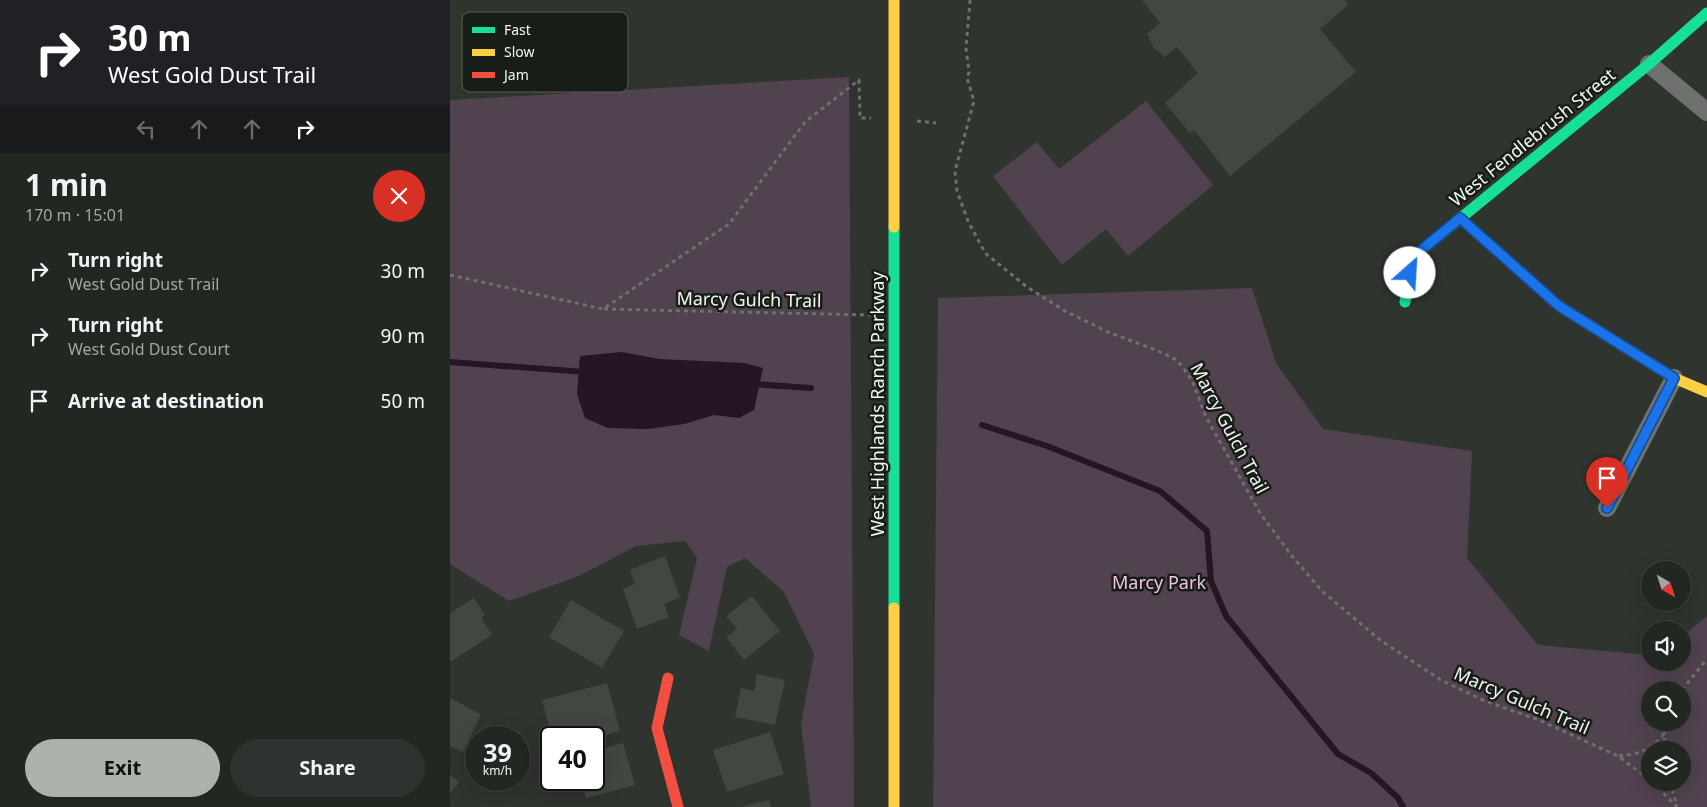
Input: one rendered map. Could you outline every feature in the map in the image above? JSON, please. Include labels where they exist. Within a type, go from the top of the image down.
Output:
[{"type":"street","name":"West Highlands Ranch Parkway","points":[[894,0],[894,807]]},
{"type":"street","name":"West Fendlebrush Street","points":[[1405,302],[1412,258],[1649,64],[1707,13]]},
{"type":"street","points":[[1649,64],[1707,112]]},
{"type":"street","points":[[1460,218],[1559,306],[1674,378],[1707,392]]},
{"type":"street","points":[[1607,508],[1674,378]]},
{"type":"street","points":[[668,678],[657,728],[678,807]]},
{"type":"path","name":"Marcy Gulch Trail","points":[[970,0],[966,48],[969,72],[967,78],[974,100],[955,171],[957,191],[968,221],[985,253],[1027,287],[1065,311],[1108,332],[1177,360],[1192,380],[1206,416],[1225,452],[1271,527],[1292,556],[1322,590],[1380,640],[1442,680],[1485,701],[1538,720],[1618,756],[1641,773]]},
{"type":"path","name":"Marcy Gulch Trail","points":[[603,309],[729,224],[805,122],[851,85]]},
{"type":"path","name":"Marcy Gulch Trail","points":[[450,275],[603,309],[856,315],[894,313]]},
{"type":"path","points":[[1690,681],[1707,660]]},
{"type":"path","points":[[1618,756],[1637,754],[1652,747],[1665,731]]},
{"type":"path","points":[[1664,734],[1665,741]]},
{"type":"path","name":"Marcy Gulch Trail","points":[[1661,791],[1677,807]]},
{"type":"path","points":[[1673,791],[1677,807]]},
{"type":"green space","points":[[849,77],[854,807],[811,807],[801,725],[814,654],[784,592],[745,558],[727,567],[709,651],[679,635],[697,558],[685,541],[636,546],[579,576],[509,601],[450,564],[450,100],[589,92],[628,92],[628,90]]},
{"type":"green space","points":[[1146,101],[1213,185],[1128,256],[1106,229],[1062,265],[993,176],[1037,142],[1059,169]]},
{"type":"green space","name":"Marcy Park","points":[[1252,288],[1276,363],[1323,429],[1472,451],[1467,558],[1538,645],[1641,654],[1641,671],[1691,671],[1691,629],[1707,616],[1707,807],[933,807],[938,298]]},
{"type":"shaded area","points":[[622,352],[659,359],[745,363],[763,368],[754,410],[739,418],[714,415],[684,424],[648,429],[608,428],[585,418],[577,394],[580,356]]},
{"type":"building","points":[[1142,0],[1345,0],[1348,5],[1320,29],[1356,72],[1230,176],[1194,130],[1190,133],[1165,103],[1198,73],[1177,47],[1165,57],[1153,47],[1147,34],[1160,23]]},
{"type":"building","points":[[665,556],[680,597],[664,604],[669,617],[637,629],[623,589],[635,584],[630,570]]},
{"type":"building","points":[[752,596],[780,631],[744,660],[726,637],[737,629],[726,616]]},
{"type":"building","points":[[474,598],[485,615],[481,618],[492,635],[450,662],[450,613]]},
{"type":"building","points":[[571,600],[624,631],[602,668],[549,637]]},
{"type":"building","points":[[757,674],[785,680],[775,725],[735,717],[741,688],[754,691]]},
{"type":"building","points":[[607,683],[620,731],[605,735],[605,726],[549,726],[542,700]]},
{"type":"building","points":[[450,698],[481,714],[475,726],[465,726],[465,748],[463,752],[450,746]]},
{"type":"building","points":[[770,732],[784,774],[727,792],[713,750]]},
{"type":"building","points":[[623,743],[635,785],[586,798],[584,791],[605,791],[605,748]]},
{"type":"building","points":[[450,775],[459,782],[450,793]]},
{"type":"building","points":[[769,800],[771,807],[743,807],[743,806]]},
{"type":"waterway","points":[[450,362],[586,372]]},
{"type":"waterway","points":[[753,384],[811,388]]},
{"type":"waterway","points":[[982,425],[1047,446],[1160,491],[1207,531],[1211,581],[1226,616],[1338,754],[1371,773],[1398,798],[1403,807]]},
{"type":"traffic: fast","points":[[1405,302],[1412,258],[1649,64],[1707,13]]},
{"type":"traffic: fast","points":[[894,227],[894,608]]},
{"type":"traffic: slow","points":[[894,0],[894,227]]},
{"type":"traffic: slow","points":[[1460,218],[1559,306],[1674,378],[1707,392]]},
{"type":"traffic: slow","points":[[894,608],[894,807]]},
{"type":"traffic: jam","points":[[668,678],[657,728],[678,807]]},
{"type":"route","points":[[1410,273],[1412,258],[1460,218],[1559,306],[1674,378],[1607,508]]}]
